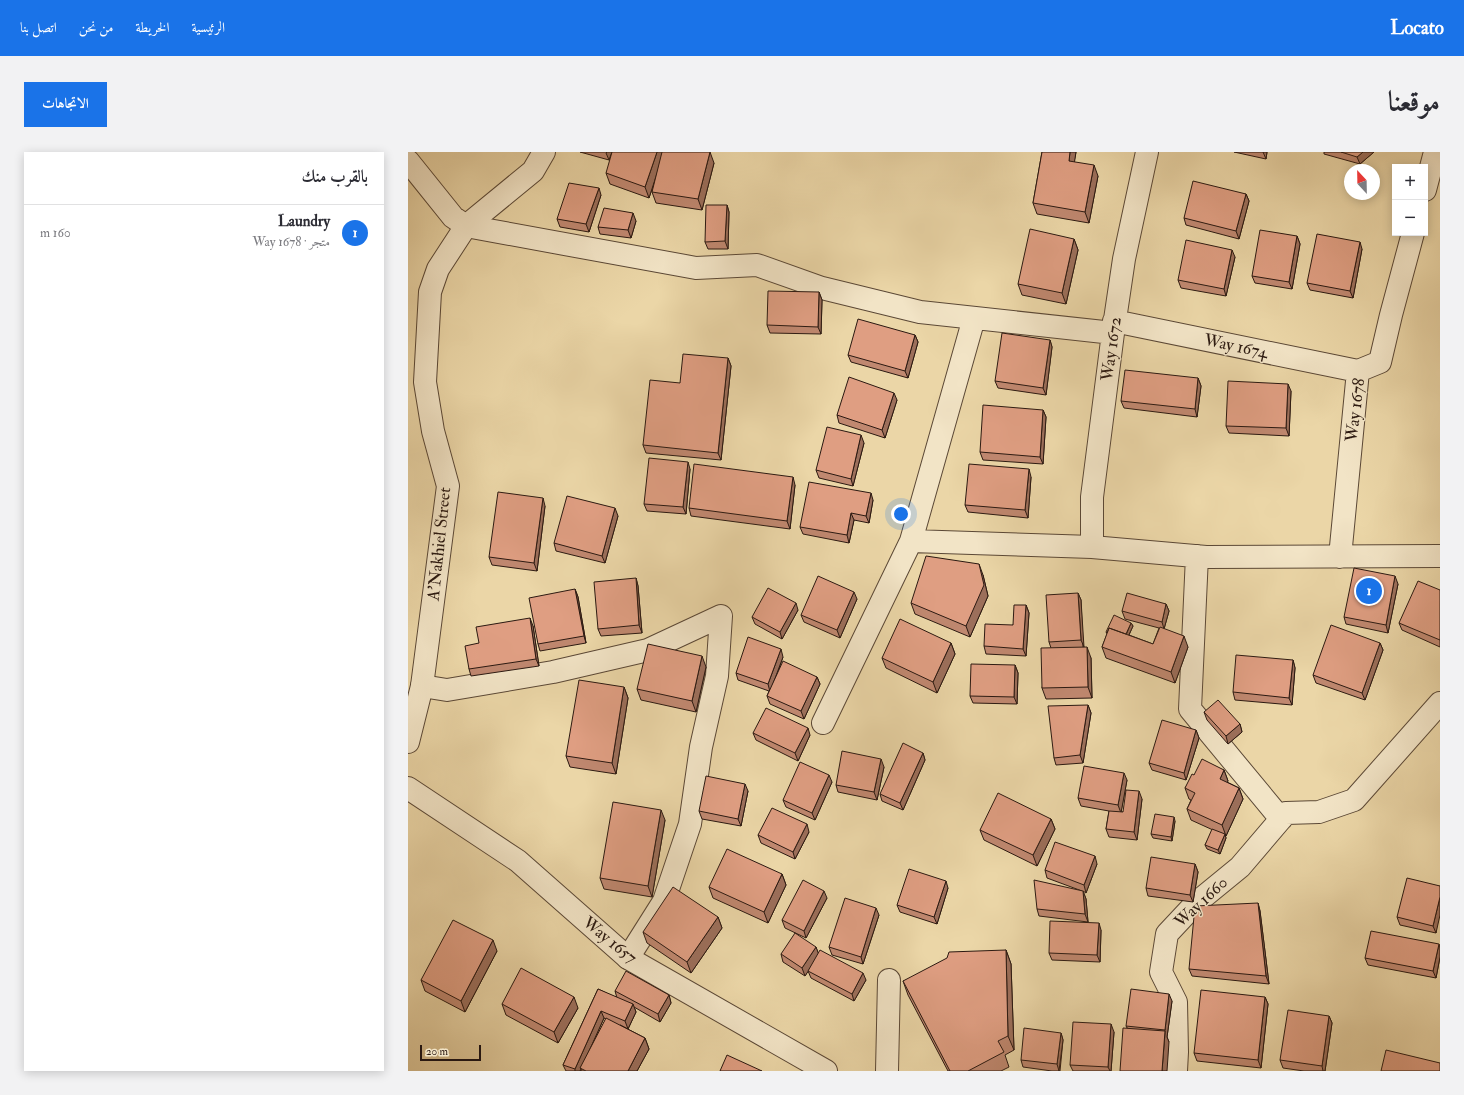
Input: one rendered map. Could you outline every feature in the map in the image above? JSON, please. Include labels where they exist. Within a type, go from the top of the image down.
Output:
[{"type":"street","name":"A'Nakhiel Street","points":[[408,742],[422,686],[448,486],[433,431],[425,382],[430,292],[438,269],[466,226],[533,171],[544,152]]},
{"type":"street","name":"Way 1672","points":[[1092,547],[1092,497],[1114,327],[1124,259],[1147,152]]},
{"type":"street","points":[[1428,179],[1435,152]]},
{"type":"street","points":[[408,161],[453,217],[466,226]]},
{"type":"street","name":"Way 1674","points":[[466,226],[696,268],[757,265],[822,288],[912,310],[974,318],[1114,327],[1358,371]]},
{"type":"street","name":"Way 1678","points":[[1340,557],[1358,371],[1380,362],[1390,315],[1412,236]]},
{"type":"street","points":[[824,722],[911,541],[974,318]]},
{"type":"street","points":[[911,541],[1092,547],[1197,556],[1440,556]]},
{"type":"street","points":[[1197,556],[1190,709],[1281,819]]},
{"type":"street","points":[[422,686],[447,690],[553,672],[648,650],[721,616],[717,676],[701,747],[690,824],[664,901],[628,958]]},
{"type":"street","name":"Way 1660","points":[[1176,1071],[1176,1002],[1161,972],[1167,934],[1196,903],[1240,867],[1286,813],[1319,812],[1354,800],[1440,703]]},
{"type":"street","name":"Way 1657","points":[[408,788],[518,861],[628,958],[826,1071]]},
{"type":"street","points":[[887,1071],[889,980]]},
{"type":"building","points":[[612,152],[657,152],[645,187],[606,173]]},
{"type":"building","points":[[662,152],[710,152],[698,199],[652,192]]},
{"type":"building","points":[[1042,152],[1070,152],[1069,161],[1094,165],[1085,212],[1033,203]]},
{"type":"building","points":[[1341,152],[1363,152],[1357,157]]},
{"type":"building","points":[[1193,181],[1246,194],[1236,231],[1184,218]]},
{"type":"building","points":[[569,183],[599,188],[586,224],[557,219]]},
{"type":"building","points":[[706,205],[727,205],[725,241],[705,242]]},
{"type":"building","points":[[604,208],[633,213],[628,230],[598,227]]},
{"type":"building","points":[[1030,229],[1074,239],[1062,293],[1018,284]]},
{"type":"building","points":[[1260,230],[1297,236],[1289,282],[1252,276]]},
{"type":"building","points":[[1317,234],[1360,242],[1350,291],[1307,283]]},
{"type":"building","points":[[1186,240],[1232,250],[1224,289],[1178,280]]},
{"type":"building","points":[[768,291],[819,292],[818,327],[767,325]]},
{"type":"building","points":[[858,319],[915,335],[905,371],[848,355]]},
{"type":"building","points":[[1002,333],[1050,340],[1043,388],[995,381]]},
{"type":"building","points":[[683,354],[728,358],[718,453],[643,445],[650,380],[680,383]]},
{"type":"building","points":[[1125,370],[1198,378],[1195,409],[1121,401]]},
{"type":"building","points":[[849,377],[894,393],[882,430],[837,415]]},
{"type":"building","points":[[1228,381],[1288,384],[1286,428],[1226,426]]},
{"type":"building","points":[[983,405],[1043,410],[1040,457],[980,452]]},
{"type":"building","points":[[827,427],[861,435],[851,479],[816,470]]},
{"type":"building","points":[[649,458],[688,462],[683,507],[644,504]]},
{"type":"building","points":[[694,464],[793,477],[787,521],[689,508]]},
{"type":"building","points":[[969,464],[1029,469],[1025,510],[965,505]]},
{"type":"building","points":[[809,482],[871,493],[866,516],[851,513],[847,535],[800,527]]},
{"type":"building","points":[[498,492],[543,498],[534,563],[489,557]]},
{"type":"building","points":[[567,496],[615,508],[602,556],[554,543]]},
{"type":"building","points":[[926,556],[979,564],[984,585],[966,626],[911,603]]},
{"type":"building","points":[[1354,568],[1395,576],[1386,625],[1344,617]]},
{"type":"building","points":[[818,576],[854,592],[837,630],[801,615]]},
{"type":"building","points":[[636,578],[639,625],[598,629],[594,582]]},
{"type":"building","points":[[1418,581],[1440,590],[1440,640],[1399,623]]},
{"type":"building","points":[[768,588],[796,603],[780,632],[752,617]]},
{"type":"building","points":[[575,589],[584,636],[538,644],[529,598]]},
{"type":"building","points":[[1078,593],[1081,640],[1049,642],[1046,595]]},
{"type":"building","points":[[1127,593],[1166,604],[1162,622],[1122,611]]},
{"type":"building","points":[[1014,605],[1026,605],[1023,649],[984,646],[985,624],[1013,625]]},
{"type":"building","points":[[1114,615],[1131,623],[1126,634],[1109,628],[1107,633],[1106,632]]},
{"type":"building","points":[[530,618],[536,659],[469,669],[465,646],[479,643],[476,627]]},
{"type":"building","points":[[900,619],[951,643],[933,682],[882,658]]},
{"type":"building","points":[[1331,625],[1380,643],[1362,693],[1313,675]]},
{"type":"building","points":[[1160,627],[1184,636],[1171,672],[1102,647],[1109,628],[1153,644]]},
{"type":"building","points":[[748,637],[781,649],[768,684],[736,673]]},
{"type":"building","points":[[648,644],[702,656],[692,701],[637,689]]},
{"type":"building","points":[[1087,647],[1088,687],[1042,688],[1041,648]]},
{"type":"building","points":[[1236,655],[1293,660],[1289,698],[1233,692]]},
{"type":"building","points":[[783,661],[817,677],[801,711],[767,696]]},
{"type":"building","points":[[971,664],[1015,665],[1014,697],[970,696]]},
{"type":"building","points":[[579,680],[624,687],[612,763],[566,756]]},
{"type":"building","points":[[1218,700],[1240,724],[1226,736],[1204,712]]},
{"type":"building","points":[[1088,705],[1080,755],[1054,758],[1048,706]]},
{"type":"building","points":[[766,708],[808,728],[795,753],[753,733]]},
{"type":"building","points":[[1162,720],[1196,730],[1184,773],[1149,763]]},
{"type":"building","points":[[903,743],[923,753],[900,803],[880,794]]},
{"type":"building","points":[[842,751],[881,759],[874,792],[836,785]]},
{"type":"building","points":[[1202,759],[1224,770],[1220,779],[1239,788],[1222,825],[1187,809],[1195,793],[1185,788]]},
{"type":"building","points":[[800,762],[829,775],[812,813],[783,800]]},
{"type":"building","points":[[1084,766],[1124,773],[1118,805],[1078,798]]},
{"type":"building","points":[[706,776],[745,784],[738,819],[699,811]]},
{"type":"building","points":[[1126,790],[1139,791],[1134,832],[1106,829],[1109,811],[1123,812]]},
{"type":"building","points":[[998,793],[1051,819],[1033,855],[980,830]]},
{"type":"building","points":[[613,802],[661,810],[648,886],[600,878]]},
{"type":"building","points":[[772,808],[807,824],[793,852],[758,835]]},
{"type":"building","points":[[1155,814],[1174,817],[1171,837],[1151,834]]},
{"type":"building","points":[[1212,829],[1225,834],[1218,850],[1205,845]]},
{"type":"building","points":[[1055,842],[1095,856],[1084,885],[1045,870]]},
{"type":"building","points":[[727,849],[782,874],[764,912],[709,887]]},
{"type":"building","points":[[1151,857],[1195,864],[1190,895],[1146,888]]},
{"type":"building","points":[[909,869],[946,881],[934,917],[897,905]]},
{"type":"building","points":[[1407,878],[1440,886],[1440,897],[1433,926],[1397,917]]},
{"type":"building","points":[[803,880],[824,891],[804,931],[782,920]]},
{"type":"building","points":[[1034,880],[1083,891],[1085,914],[1037,909]]},
{"type":"building","points":[[673,887],[718,917],[687,962],[643,932]]},
{"type":"building","points":[[845,898],[876,908],[861,957],[829,947]]},
{"type":"building","points":[[1258,903],[1266,976],[1189,969],[1195,906]]},
{"type":"building","points":[[453,920],[493,940],[461,1001],[421,980]]},
{"type":"building","points":[[1050,921],[1099,923],[1097,955],[1049,953]]},
{"type":"building","points":[[1371,931],[1439,944],[1433,971],[1365,958]]},
{"type":"building","points":[[795,933],[816,947],[802,968],[781,954]]},
{"type":"building","points":[[820,950],[863,973],[852,994],[808,971]]},
{"type":"building","points":[[1006,950],[1008,1036],[998,1041],[1004,1052],[968,1071],[950,1071],[903,981],[947,958],[949,952]]},
{"type":"building","points":[[521,968],[574,997],[554,1032],[502,1004]]},
{"type":"building","points":[[626,971],[669,995],[658,1014],[615,991]]},
{"type":"building","points":[[598,989],[633,1004],[625,1021],[601,1011],[575,1069],[563,1065]]},
{"type":"building","points":[[1131,989],[1169,994],[1165,1030],[1126,1026]]},
{"type":"building","points":[[1201,990],[1265,997],[1258,1060],[1194,1053]]},
{"type":"building","points":[[1288,1010],[1329,1016],[1322,1066],[1280,1060]]},
{"type":"building","points":[[606,1018],[645,1038],[628,1071],[586,1071],[580,1068]]},
{"type":"building","points":[[1073,1022],[1111,1024],[1108,1067],[1070,1065]]},
{"type":"building","points":[[1024,1028],[1061,1033],[1057,1064],[1021,1060]]},
{"type":"building","points":[[1123,1028],[1165,1031],[1162,1071],[1120,1071]]},
{"type":"building","points":[[1386,1050],[1440,1063],[1440,1071],[1381,1071]]},
{"type":"building","points":[[727,1055],[762,1071],[720,1071]]},
{"type":"place","name":"Laundry","points":[[1369,591]]}]
